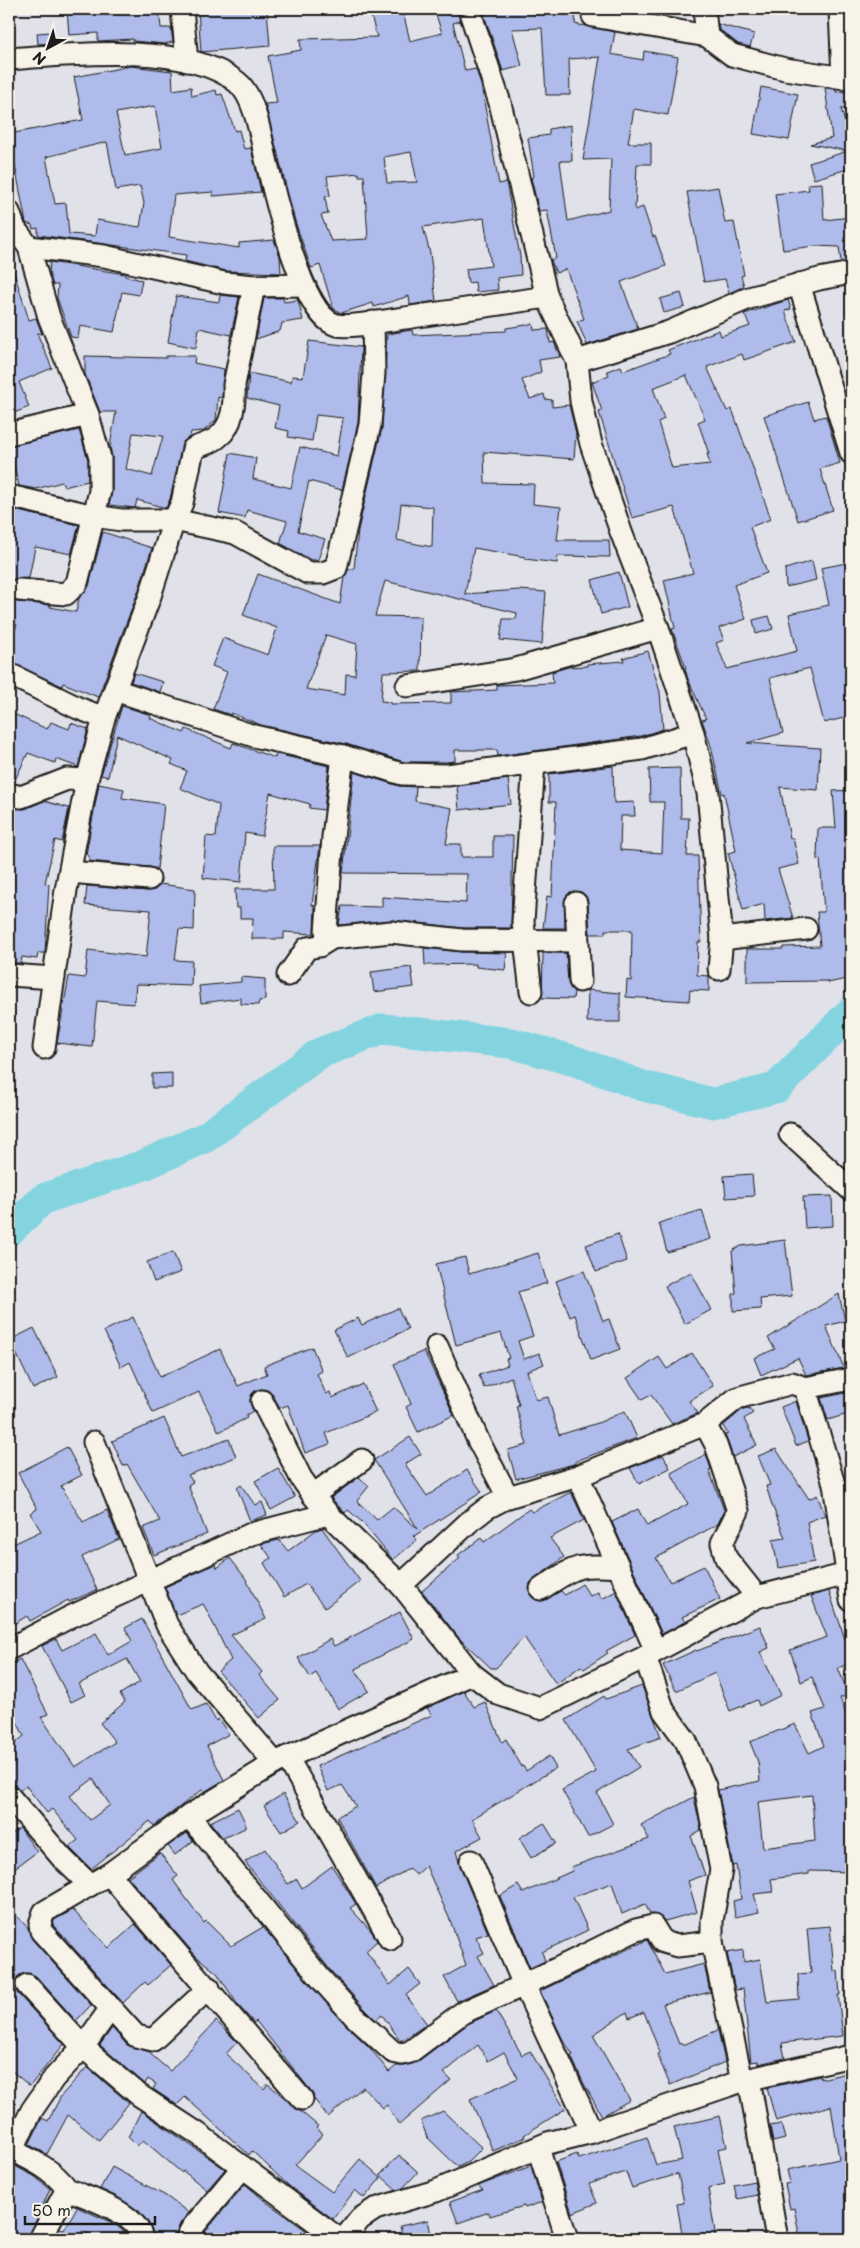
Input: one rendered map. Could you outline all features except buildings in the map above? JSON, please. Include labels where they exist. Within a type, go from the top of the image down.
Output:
[{"type":"street","points":[[182,9],[187,61]]},
{"type":"street","points":[[469,9],[500,103],[547,297],[577,361],[581,401],[591,444],[621,532],[658,628],[693,733],[708,792],[722,940],[719,969]]},
{"type":"street","points":[[704,9],[707,36]]},
{"type":"street","points":[[593,16],[707,36],[732,55],[786,69],[847,79],[840,9]]},
{"type":"street","points":[[9,59],[80,54],[147,55],[187,61],[212,68],[238,83],[247,94],[303,285],[317,312],[336,325],[372,322],[547,297]]},
{"type":"street","points":[[11,224],[29,247],[49,317],[88,415],[100,458],[100,492],[77,583],[72,591],[66,594],[19,590]]},
{"type":"street","points":[[29,247],[104,256],[224,283],[254,286],[303,285]]},
{"type":"street","points":[[577,361],[669,332],[749,298],[799,284],[851,274]]},
{"type":"street","points":[[799,284],[851,453]]},
{"type":"street","points":[[44,1048],[70,872],[87,780],[104,718],[150,596],[186,487],[193,449],[219,437],[230,420],[234,385],[254,286]]},
{"type":"street","points":[[9,496],[94,516],[121,520],[174,520],[235,533],[308,573],[323,573],[336,568],[370,425],[374,373],[372,322]]},
{"type":"street","points":[[9,434],[88,415]]},
{"type":"street","points":[[407,686],[516,668],[658,628]]},
{"type":"street","points":[[9,674],[70,704],[104,718]]},
{"type":"street","points":[[115,690],[254,736],[343,756],[402,774],[447,775],[642,749],[693,733]]},
{"type":"street","points":[[332,938],[326,932],[333,837],[343,756]]},
{"type":"street","points":[[531,992],[523,922],[534,763]]},
{"type":"street","points":[[9,794],[21,797],[67,779],[87,780]]},
{"type":"street","points":[[70,872],[149,879]]},
{"type":"street","points":[[576,902],[580,980]]},
{"type":"street","points":[[722,940],[806,929]]},
{"type":"street","points":[[288,974],[307,948],[319,946],[332,938],[391,932],[462,940],[577,941]]},
{"type":"street","points":[[9,975],[54,978]]},
{"type":"street","points":[[790,1134],[851,1190]]},
{"type":"street","points":[[437,1346],[478,1440],[508,1497]]},
{"type":"street","points":[[401,1585],[469,1522],[487,1508],[508,1497],[578,1476],[705,1424],[737,1398],[792,1383],[805,1388],[851,1379]]},
{"type":"street","points":[[805,1388],[834,1484],[849,1573],[851,1600]]},
{"type":"street","points":[[262,1401],[301,1478],[313,1495],[328,1514],[401,1585],[472,1674],[498,1694],[540,1708],[650,1654],[757,1597],[849,1573]]},
{"type":"street","points":[[705,1424],[716,1445],[738,1512],[722,1543],[726,1558],[757,1597]]},
{"type":"street","points":[[94,1442],[167,1625],[197,1672],[281,1760],[390,1939]]},
{"type":"street","points":[[313,1495],[362,1460]]},
{"type":"street","points":[[578,1476],[618,1567],[650,1654],[664,1711],[686,1741],[705,1786],[722,1870],[712,1921],[712,1942],[745,2080],[777,2239]]},
{"type":"street","points":[[9,1649],[150,1580],[251,1534],[328,1514]]},
{"type":"street","points":[[541,1589],[576,1566],[618,1567]]},
{"type":"street","points":[[209,1988],[153,2040],[143,2040],[136,2036],[41,1931],[40,1924],[44,1912],[109,1874],[189,1816],[281,1760],[472,1674]]},
{"type":"street","points":[[9,1796],[63,1860],[90,1885]]},
{"type":"street","points":[[189,1816],[321,1979],[355,2017],[393,2052],[402,2054],[410,2052],[462,2013],[636,1930],[653,1926],[663,1942],[677,1946],[712,1942]]},
{"type":"street","points":[[471,1861],[524,1985],[592,2132]]},
{"type":"street","points":[[109,1874],[209,1988],[302,2099]]},
{"type":"street","points":[[27,1985],[83,2047],[139,2095],[197,2133],[339,2239]]},
{"type":"street","points":[[111,2008],[83,2047],[54,2078],[32,2110],[10,2150],[38,2162],[62,2182],[67,2189],[127,2216],[136,2224],[142,2239]]},
{"type":"street","points":[[344,2239],[360,2219],[376,2209],[436,2191],[538,2148],[592,2132],[745,2080],[851,2056]]},
{"type":"street","points":[[538,2148],[567,2239]]},
{"type":"street","points":[[186,2239],[192,2228],[243,2167]]},
{"type":"street","points":[[40,2239],[67,2189]]},
{"type":"waterway","points":[[9,1231],[43,1199],[144,1165],[206,1137],[320,1053],[383,1029],[511,1043],[575,1061],[643,1086],[713,1103],[776,1088],[851,1012]]}]
